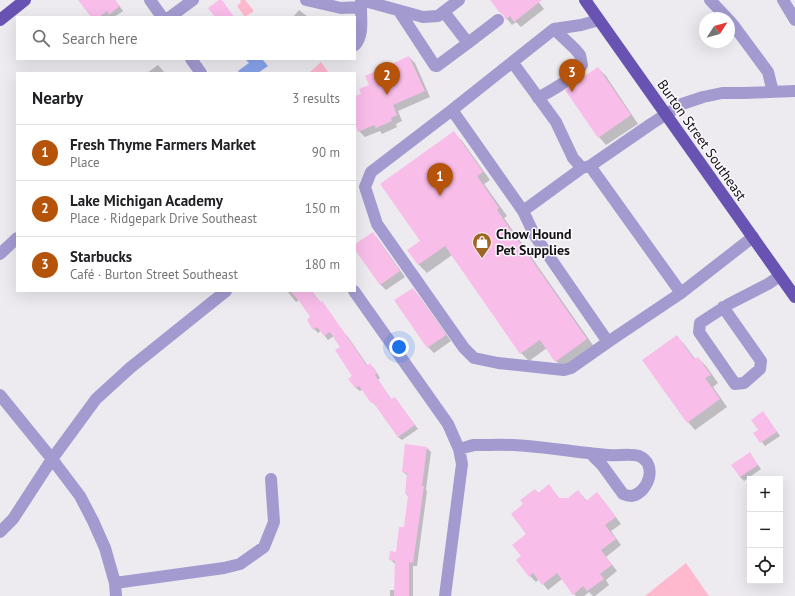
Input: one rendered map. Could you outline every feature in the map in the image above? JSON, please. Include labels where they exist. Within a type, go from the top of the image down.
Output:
[{"type":"main road","points":[[0,20],[25,0]]},
{"type":"main road","name":"Burton Street Southeast","points":[[585,0],[795,297]]},
{"type":"street","points":[[150,0],[161,16]]},
{"type":"street","points":[[171,16],[194,0]]},
{"type":"street","points":[[306,0],[342,8],[361,3],[423,17],[438,16],[459,0]]},
{"type":"street","points":[[710,0],[721,12]]},
{"type":"street","points":[[783,0],[795,20]]},
{"type":"street","points":[[356,44],[358,43],[361,32],[361,3]]},
{"type":"street","points":[[399,11],[435,66],[498,20]]},
{"type":"street","points":[[444,12],[468,43]]},
{"type":"street","points":[[598,20],[554,29],[513,63],[371,172],[365,187],[377,224],[464,348],[474,358],[498,363],[564,370],[571,368],[681,293],[753,238]]},
{"type":"street","points":[[735,27],[768,72],[773,92]]},
{"type":"street","points":[[535,94],[574,75],[582,65],[580,55],[554,29]]},
{"type":"street","points":[[192,60],[200,72]]},
{"type":"street","points":[[513,63],[556,122],[573,158],[586,167],[681,293]]},
{"type":"street","points":[[523,211],[586,167],[682,104],[722,93],[795,91]]},
{"type":"street","points":[[452,110],[523,211],[534,236],[608,342]]},
{"type":"street","points":[[0,254],[16,239]]},
{"type":"street","points":[[723,307],[761,361],[760,369],[744,383],[735,384],[699,332],[700,323],[723,307],[768,284],[780,276]]},
{"type":"street","points":[[0,532],[13,519],[52,459],[96,399],[130,368],[225,292]]},
{"type":"street","points":[[355,292],[448,424],[459,449],[462,464],[445,596]]},
{"type":"street","points":[[0,395],[80,496],[105,548],[115,583],[116,596]]},
{"type":"street","points":[[459,449],[474,445],[508,444],[590,453],[609,456],[639,456],[645,461],[649,468],[649,478],[646,485],[640,492],[631,496],[623,494],[590,453]]},
{"type":"street","points":[[115,583],[224,568],[240,564],[264,547],[274,522],[271,479]]},
{"type":"shaded area","points":[[240,0],[245,0],[254,11],[244,16],[237,6],[241,2]]},
{"type":"shaded area","points":[[321,62],[328,72],[310,72]]},
{"type":"shaded area","points":[[686,563],[709,596],[645,596]]},
{"type":"water","points":[[246,60],[263,60],[268,66],[259,72],[238,71],[249,63]]},
{"type":"building","points":[[78,0],[115,0],[120,6],[109,15],[107,11],[100,16],[90,16]]},
{"type":"building","points":[[219,0],[222,0],[233,16],[214,16],[208,8]]},
{"type":"building","points":[[490,0],[542,0],[514,22],[510,16],[505,20],[504,15],[500,13]]},
{"type":"building","points":[[409,56],[425,91],[393,105],[397,115],[391,118],[392,121],[376,128],[374,125],[358,132],[356,127],[356,96],[361,94],[359,89],[369,85],[365,76]]},
{"type":"building","points":[[598,67],[631,115],[598,138],[565,90]]},
{"type":"building","points":[[454,131],[483,172],[477,176],[499,208],[497,210],[587,339],[555,362],[540,340],[520,354],[445,246],[418,265],[407,250],[420,241],[380,184]]},
{"type":"building","points":[[373,232],[400,271],[380,285],[356,251],[356,243]]},
{"type":"building","points":[[413,288],[446,335],[427,348],[394,300]]},
{"type":"building","points":[[291,292],[313,292],[320,302],[322,301],[367,366],[370,363],[377,373],[375,375],[391,399],[395,397],[415,425],[398,437],[373,402],[371,403],[359,386],[355,388],[348,379],[352,376],[335,350],[340,347],[330,332],[324,336],[317,327],[313,330],[307,320],[310,317]]},
{"type":"building","points":[[677,335],[694,359],[698,357],[711,375],[705,378],[720,399],[687,423],[642,360]]},
{"type":"building","points":[[763,411],[777,432],[760,443],[753,433],[758,430],[751,420]]},
{"type":"building","points":[[405,444],[427,447],[422,486],[424,486],[413,563],[409,562],[409,596],[394,596],[395,561],[389,560],[390,551],[396,552],[399,527],[404,527],[408,495],[405,494],[407,473],[402,472]]},
{"type":"building","points":[[750,452],[758,465],[740,477],[731,465]]},
{"type":"building","points":[[549,484],[559,498],[568,498],[578,490],[586,501],[597,492],[616,517],[605,525],[616,539],[601,550],[612,565],[600,574],[604,579],[587,591],[583,586],[573,595],[557,573],[542,585],[533,573],[529,577],[516,560],[521,556],[512,545],[526,534],[511,514],[523,504],[520,500],[535,489],[538,493]]},
{"type":"place","name":"Starbucks","points":[[572,92]]},
{"type":"place","name":"Lake Michigan Academy","points":[[387,95]]},
{"type":"place","name":"Fresh Thyme Farmers Market","points":[[440,196]]},
{"type":"place","name":"Chow Hound Pet Supplies","points":[[482,259]]}]
